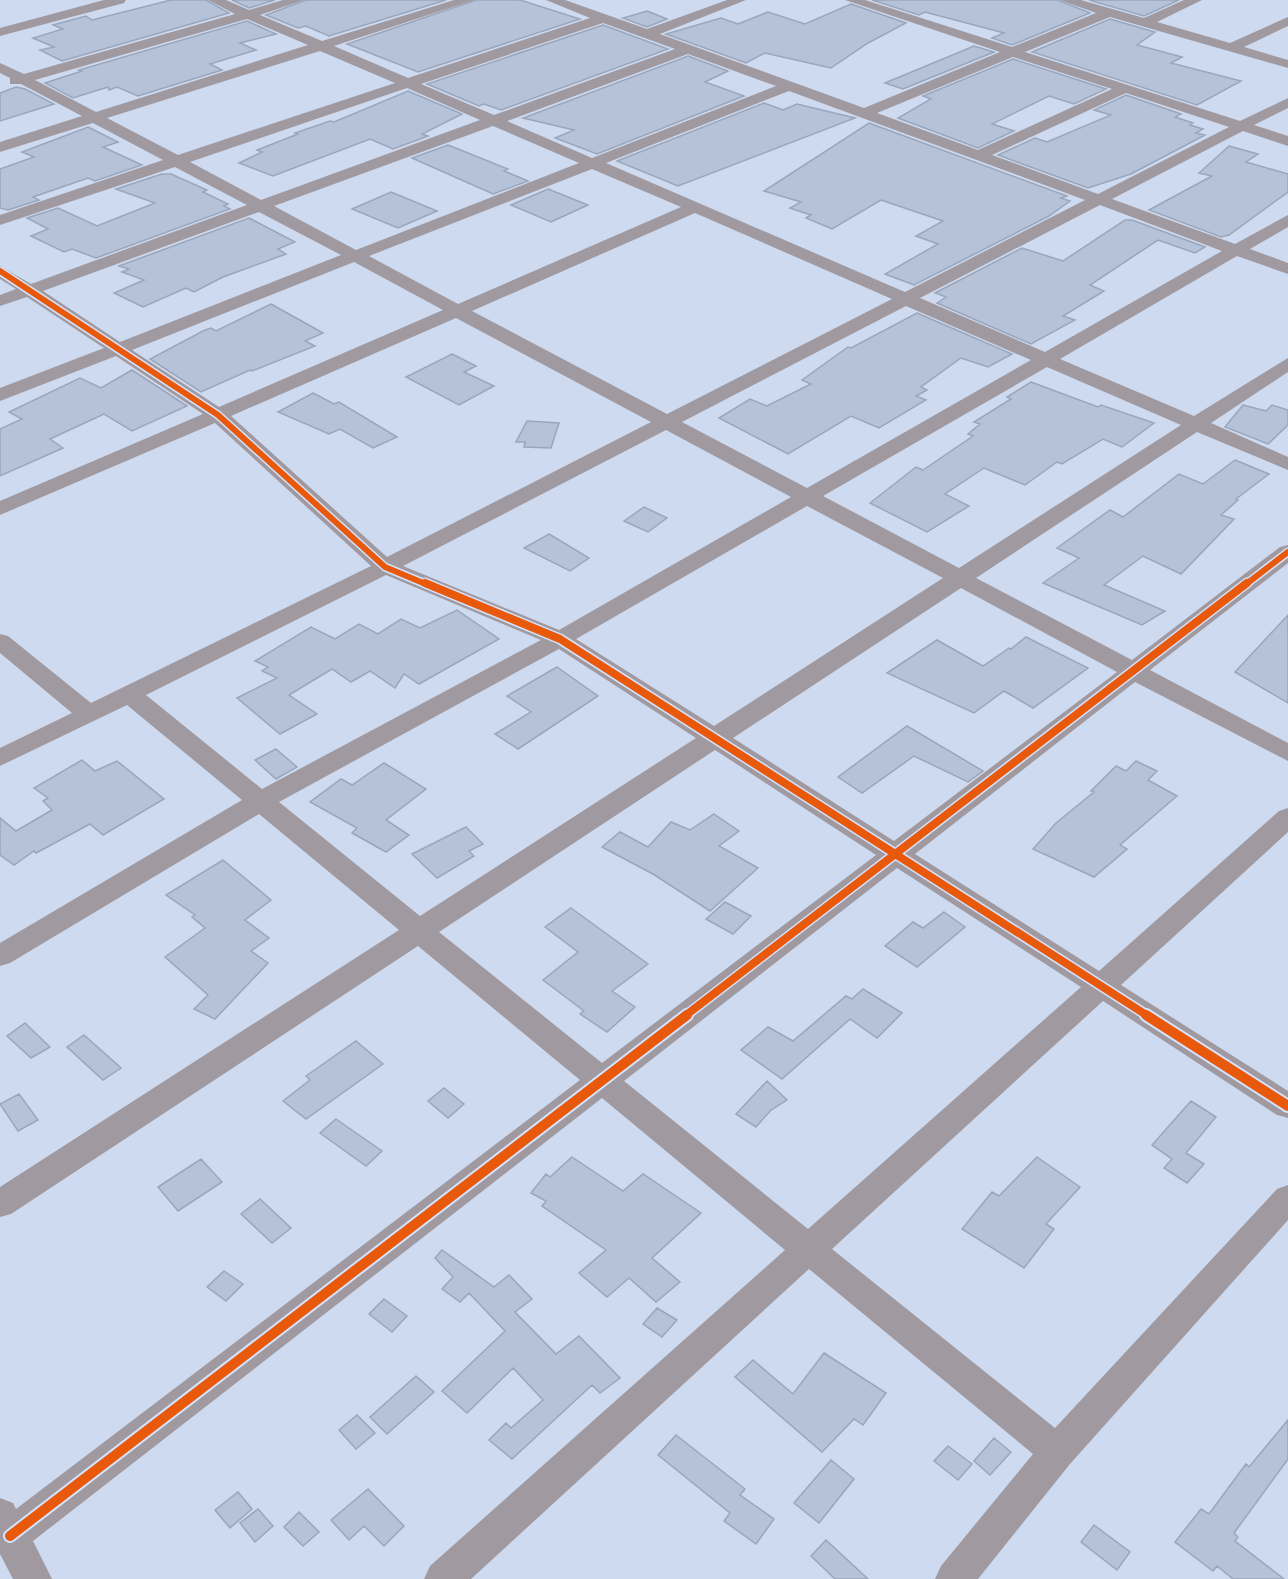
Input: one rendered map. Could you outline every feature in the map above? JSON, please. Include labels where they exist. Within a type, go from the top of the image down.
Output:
[{"type":"street","points":[[0,32],[119,0]]},
{"type":"street","points":[[214,0],[1288,465]]},
{"type":"street","points":[[0,86],[297,0]]},
{"type":"street","points":[[0,147],[467,0]]},
{"type":"street","points":[[647,34],[739,0]]},
{"type":"street","points":[[852,0],[1288,141]]},
{"type":"street","points":[[1067,0],[1288,64]]},
{"type":"street","points":[[1144,23],[1195,0]]},
{"type":"street","points":[[563,1],[603,18],[1288,269]]},
{"type":"street","points":[[865,113],[1108,12]]},
{"type":"street","points":[[0,220],[603,18]]},
{"type":"street","points":[[1230,48],[1288,21]]},
{"type":"street","points":[[0,301],[688,48]]},
{"type":"street","points":[[0,67],[1288,753]]},
{"type":"street","points":[[0,394],[789,86]]},
{"type":"street","points":[[980,155],[1126,88]]},
{"type":"street","points":[[0,758],[385,567],[665,420],[1288,102]]},
{"type":"street","points":[[0,510],[696,207]]},
{"type":"street","points":[[0,956],[260,802],[560,639],[1288,220]]},
{"type":"street","points":[[0,271],[218,415],[385,567],[560,639],[1288,1106]]},
{"type":"street","points":[[0,1204],[1288,364]]},
{"type":"street","points":[[33,1579],[5,1526],[602,1080],[1288,552]]},
{"type":"street","points":[[0,641],[90,715]]},
{"type":"street","points":[[129,694],[1057,1452]]},
{"type":"street","points":[[443,1579],[1288,817]]},
{"type":"street","points":[[954,1579],[1057,1452],[1288,1198]]},
{"type":"building","points":[[171,0],[206,0],[229,13],[62,61],[40,50],[54,47],[33,38],[63,29],[53,25],[86,16],[92,20]]},
{"type":"building","points":[[232,0],[275,0],[249,8]]},
{"type":"building","points":[[306,0],[446,0],[329,36],[306,26],[298,28],[266,15]]},
{"type":"building","points":[[476,0],[520,0],[580,19],[418,72],[347,44]]},
{"type":"building","points":[[872,0],[1058,0],[1090,13],[1012,45],[992,38],[1004,33],[925,12],[919,15]]},
{"type":"building","points":[[1089,0],[1179,0],[1144,16]]},
{"type":"building","points":[[851,4],[906,23],[868,43],[831,68],[765,53],[746,63],[666,34],[721,18],[738,24],[768,12],[805,24]]},
{"type":"building","points":[[647,11],[667,19],[647,27],[623,18]]},
{"type":"building","points":[[1110,19],[1155,32],[1137,45],[1182,57],[1171,63],[1241,81],[1197,105],[1032,52]]},
{"type":"building","points":[[247,21],[276,34],[240,43],[256,50],[210,64],[222,70],[138,96],[117,87],[109,90],[108,87],[73,98],[45,83],[82,71],[79,70]]},
{"type":"building","points":[[603,25],[668,49],[501,110],[484,104],[479,106],[427,84]]},
{"type":"building","points":[[974,46],[994,52],[903,89],[885,83]]},
{"type":"building","points":[[688,56],[728,71],[705,82],[744,96],[597,154],[555,138],[574,130],[523,118]]},
{"type":"building","points":[[1013,59],[1106,89],[1074,104],[1049,96],[992,124],[1014,131],[978,148],[898,118],[931,99],[923,96]]},
{"type":"building","points":[[16,87],[25,89],[54,104],[0,121],[0,93]]},
{"type":"building","points":[[408,91],[462,114],[422,134],[428,136],[393,149],[370,139],[273,176],[239,163],[262,152],[257,150],[298,134],[295,133],[330,121],[334,122]]},
{"type":"building","points":[[1126,95],[1181,114],[1175,117],[1203,129],[1196,133],[1205,135],[1131,174],[1088,188],[998,155],[1035,138],[1047,142],[1111,115],[1094,110]]},
{"type":"building","points":[[764,103],[783,110],[797,104],[855,118],[678,186],[617,161]]},
{"type":"building","points":[[869,123],[1067,196],[1061,198],[1070,201],[1049,216],[914,285],[885,274],[938,244],[916,236],[943,221],[881,200],[832,229],[806,218],[811,215],[790,208],[801,202],[764,191]]},
{"type":"building","points":[[88,127],[118,142],[103,147],[142,165],[95,181],[88,178],[33,197],[39,200],[8,210],[0,208],[0,169],[34,157],[22,152]]},
{"type":"building","points":[[448,145],[508,169],[504,171],[528,181],[493,194],[412,158]]},
{"type":"building","points":[[1229,146],[1258,154],[1246,162],[1288,174],[1288,192],[1229,235],[1221,237],[1149,210],[1212,176],[1199,173]]},
{"type":"building","points":[[162,174],[171,174],[207,190],[203,192],[228,204],[224,206],[230,209],[96,258],[72,249],[64,252],[31,236],[48,229],[27,218],[58,208],[97,226],[155,203],[116,189]]},
{"type":"building","points":[[548,189],[588,205],[551,222],[511,205]]},
{"type":"building","points":[[391,192],[437,211],[398,228],[352,209]]},
{"type":"building","points":[[249,218],[295,242],[278,249],[286,254],[223,277],[194,292],[186,288],[143,307],[114,293],[144,280],[122,272],[129,269],[119,266]]},
{"type":"building","points":[[1125,220],[1132,220],[1205,247],[1195,253],[1158,240],[1090,285],[1104,291],[1063,316],[1075,320],[1031,344],[937,303],[946,297],[935,293],[1022,248],[1063,261]]},
{"type":"building","points":[[271,304],[323,333],[305,341],[315,346],[250,370],[201,392],[150,359],[205,330],[211,328],[216,331]]},
{"type":"building","points":[[917,313],[1012,354],[988,367],[961,358],[921,387],[927,390],[916,396],[926,400],[879,428],[851,416],[788,454],[719,418],[750,399],[767,406],[811,384],[802,380],[848,347],[851,348]]},
{"type":"building","points":[[452,354],[476,366],[464,372],[494,386],[459,405],[406,377]]},
{"type":"building","points":[[132,370],[187,406],[132,431],[104,414],[50,439],[63,448],[0,476],[0,429],[22,419],[9,412],[80,378],[101,388]]},
{"type":"building","points":[[1031,382],[1098,407],[1101,405],[1154,423],[1122,447],[1103,439],[1062,464],[1057,462],[1025,485],[984,468],[945,494],[969,506],[927,532],[870,503],[916,467],[923,470],[973,436],[968,434],[980,424],[974,422],[1011,399],[1007,397]]},
{"type":"building","points":[[313,393],[334,404],[339,402],[397,437],[373,448],[340,429],[329,434],[278,412]]},
{"type":"building","points":[[1243,405],[1266,411],[1272,405],[1288,410],[1288,425],[1268,444],[1225,427]]},
{"type":"building","points":[[527,421],[559,423],[551,448],[524,447],[525,442],[516,442]]},
{"type":"building","points":[[1235,460],[1269,474],[1236,499],[1238,500],[1221,515],[1234,519],[1181,574],[1143,556],[1104,585],[1165,611],[1142,625],[1043,583],[1079,558],[1057,548],[1110,510],[1123,517],[1179,474],[1203,484]]},
{"type":"building","points":[[644,507],[667,518],[648,532],[624,521]]},
{"type":"building","points":[[549,534],[589,558],[570,571],[524,548]]},
{"type":"building","points":[[457,610],[499,639],[419,684],[404,674],[395,688],[370,671],[351,682],[332,669],[289,695],[317,714],[280,734],[237,698],[277,678],[262,671],[268,667],[255,661],[311,627],[335,639],[359,624],[378,634],[401,619],[420,628]]},
{"type":"building","points":[[1288,615],[1288,703],[1235,672]]},
{"type":"building","points":[[1026,637],[1088,668],[1033,708],[1004,691],[974,713],[887,673],[937,640],[983,666]]},
{"type":"building","points":[[557,667],[598,696],[518,749],[495,734],[531,712],[507,696]]},
{"type":"building","points":[[907,726],[983,771],[968,782],[914,756],[862,793],[838,777]]},
{"type":"building","points":[[276,749],[297,767],[276,779],[255,760]]},
{"type":"building","points":[[82,760],[95,771],[117,761],[164,799],[103,835],[90,824],[36,853],[34,851],[14,865],[0,855],[0,818],[16,831],[52,810],[43,801],[48,798],[34,788]]},
{"type":"building","points":[[1136,761],[1157,771],[1148,780],[1177,796],[1120,845],[1127,849],[1094,877],[1033,849],[1056,823],[1094,792],[1091,791],[1116,766],[1126,771]]},
{"type":"building","points":[[384,763],[426,789],[386,820],[409,835],[386,852],[352,833],[357,828],[310,802],[341,779],[352,785]]},
{"type":"building","points":[[714,814],[739,831],[719,846],[758,868],[710,911],[653,874],[602,847],[620,832],[648,847],[671,822],[690,830]]},
{"type":"building","points":[[466,827],[483,844],[469,851],[474,856],[437,878],[412,854]]},
{"type":"building","points":[[223,860],[271,900],[245,920],[269,938],[251,951],[268,963],[215,1019],[194,1009],[208,995],[165,957],[205,928],[192,917],[195,915],[166,895]]},
{"type":"building","points":[[725,902],[751,916],[733,934],[706,919]]},
{"type":"building","points":[[571,908],[648,964],[612,991],[635,1007],[607,1032],[580,1014],[584,1011],[543,980],[578,952],[545,927]]},
{"type":"building","points":[[944,912],[965,927],[917,967],[885,946],[913,922],[923,928]]},
{"type":"building","points":[[863,989],[902,1013],[877,1038],[850,1019],[782,1079],[741,1050],[768,1027],[793,1041],[846,996],[852,999]]},
{"type":"building","points":[[25,1023],[50,1047],[31,1058],[7,1036]]},
{"type":"building","points":[[84,1035],[121,1068],[103,1080],[67,1047]]},
{"type":"building","points":[[356,1041],[383,1064],[306,1119],[283,1101],[310,1080],[306,1076]]},
{"type":"building","points":[[767,1081],[787,1100],[771,1110],[756,1127],[736,1114]]},
{"type":"building","points":[[444,1088],[464,1104],[448,1118],[428,1101]]},
{"type":"building","points":[[19,1094],[38,1120],[18,1131],[0,1104]]},
{"type":"building","points":[[1191,1101],[1216,1117],[1186,1153],[1204,1164],[1187,1183],[1164,1168],[1172,1159],[1152,1145]]},
{"type":"building","points":[[336,1119],[382,1151],[366,1166],[320,1133]]},
{"type":"building","points":[[572,1157],[623,1191],[643,1174],[701,1213],[652,1258],[680,1282],[656,1302],[629,1278],[607,1297],[579,1273],[606,1250],[542,1206],[546,1201],[531,1193],[546,1174],[550,1177]]},
{"type":"building","points":[[1037,1157],[1080,1187],[1046,1224],[1054,1229],[1024,1268],[962,1229],[992,1192],[999,1196]]},
{"type":"building","points":[[201,1159],[222,1182],[178,1211],[158,1187]]},
{"type":"building","points":[[260,1199],[291,1228],[272,1243],[241,1214]]},
{"type":"building","points":[[442,1250],[494,1287],[509,1275],[532,1299],[515,1312],[556,1354],[579,1336],[620,1378],[600,1393],[592,1385],[512,1459],[489,1440],[506,1423],[511,1428],[543,1400],[513,1368],[467,1413],[442,1391],[505,1331],[469,1293],[460,1302],[442,1289],[453,1277],[435,1258]]},
{"type":"building","points":[[224,1271],[243,1284],[226,1301],[207,1287]]},
{"type":"building","points":[[384,1299],[407,1316],[392,1332],[369,1314]]},
{"type":"building","points":[[657,1308],[677,1320],[662,1337],[643,1324]]},
{"type":"building","points":[[824,1353],[886,1393],[863,1425],[854,1419],[822,1452],[735,1377],[753,1360],[793,1394]]},
{"type":"building","points":[[416,1376],[434,1392],[387,1434],[370,1417]]},
{"type":"building","points":[[357,1415],[375,1433],[356,1449],[339,1430]]},
{"type":"building","points":[[1288,1420],[1288,1459],[1234,1533],[1238,1537],[1235,1541],[1284,1579],[1233,1579],[1217,1566],[1213,1571],[1175,1542],[1201,1509],[1209,1514],[1246,1464],[1249,1467]]},
{"type":"building","points":[[676,1435],[745,1489],[740,1495],[774,1519],[756,1544],[724,1521],[730,1513],[658,1455]]},
{"type":"building","points":[[994,1438],[1011,1452],[990,1475],[974,1461]]},
{"type":"building","points":[[948,1446],[972,1464],[958,1480],[934,1461]]},
{"type":"building","points":[[831,1460],[854,1479],[819,1523],[794,1503]]},
{"type":"building","points":[[368,1489],[404,1526],[384,1546],[364,1526],[349,1540],[331,1520]]},
{"type":"building","points":[[238,1492],[252,1509],[230,1528],[215,1510]]},
{"type":"building","points":[[258,1509],[273,1526],[255,1542],[240,1523]]},
{"type":"building","points":[[299,1512],[319,1532],[303,1546],[284,1527]]},
{"type":"building","points":[[1094,1525],[1130,1552],[1117,1570],[1081,1542]]},
{"type":"building","points":[[826,1540],[868,1579],[835,1579],[811,1556]]},
{"type":"cycle path","points":[[0,271],[218,415],[385,567],[560,639],[1288,1106]]},
{"type":"cycle path","points":[[10,1536],[1288,552]]}]
